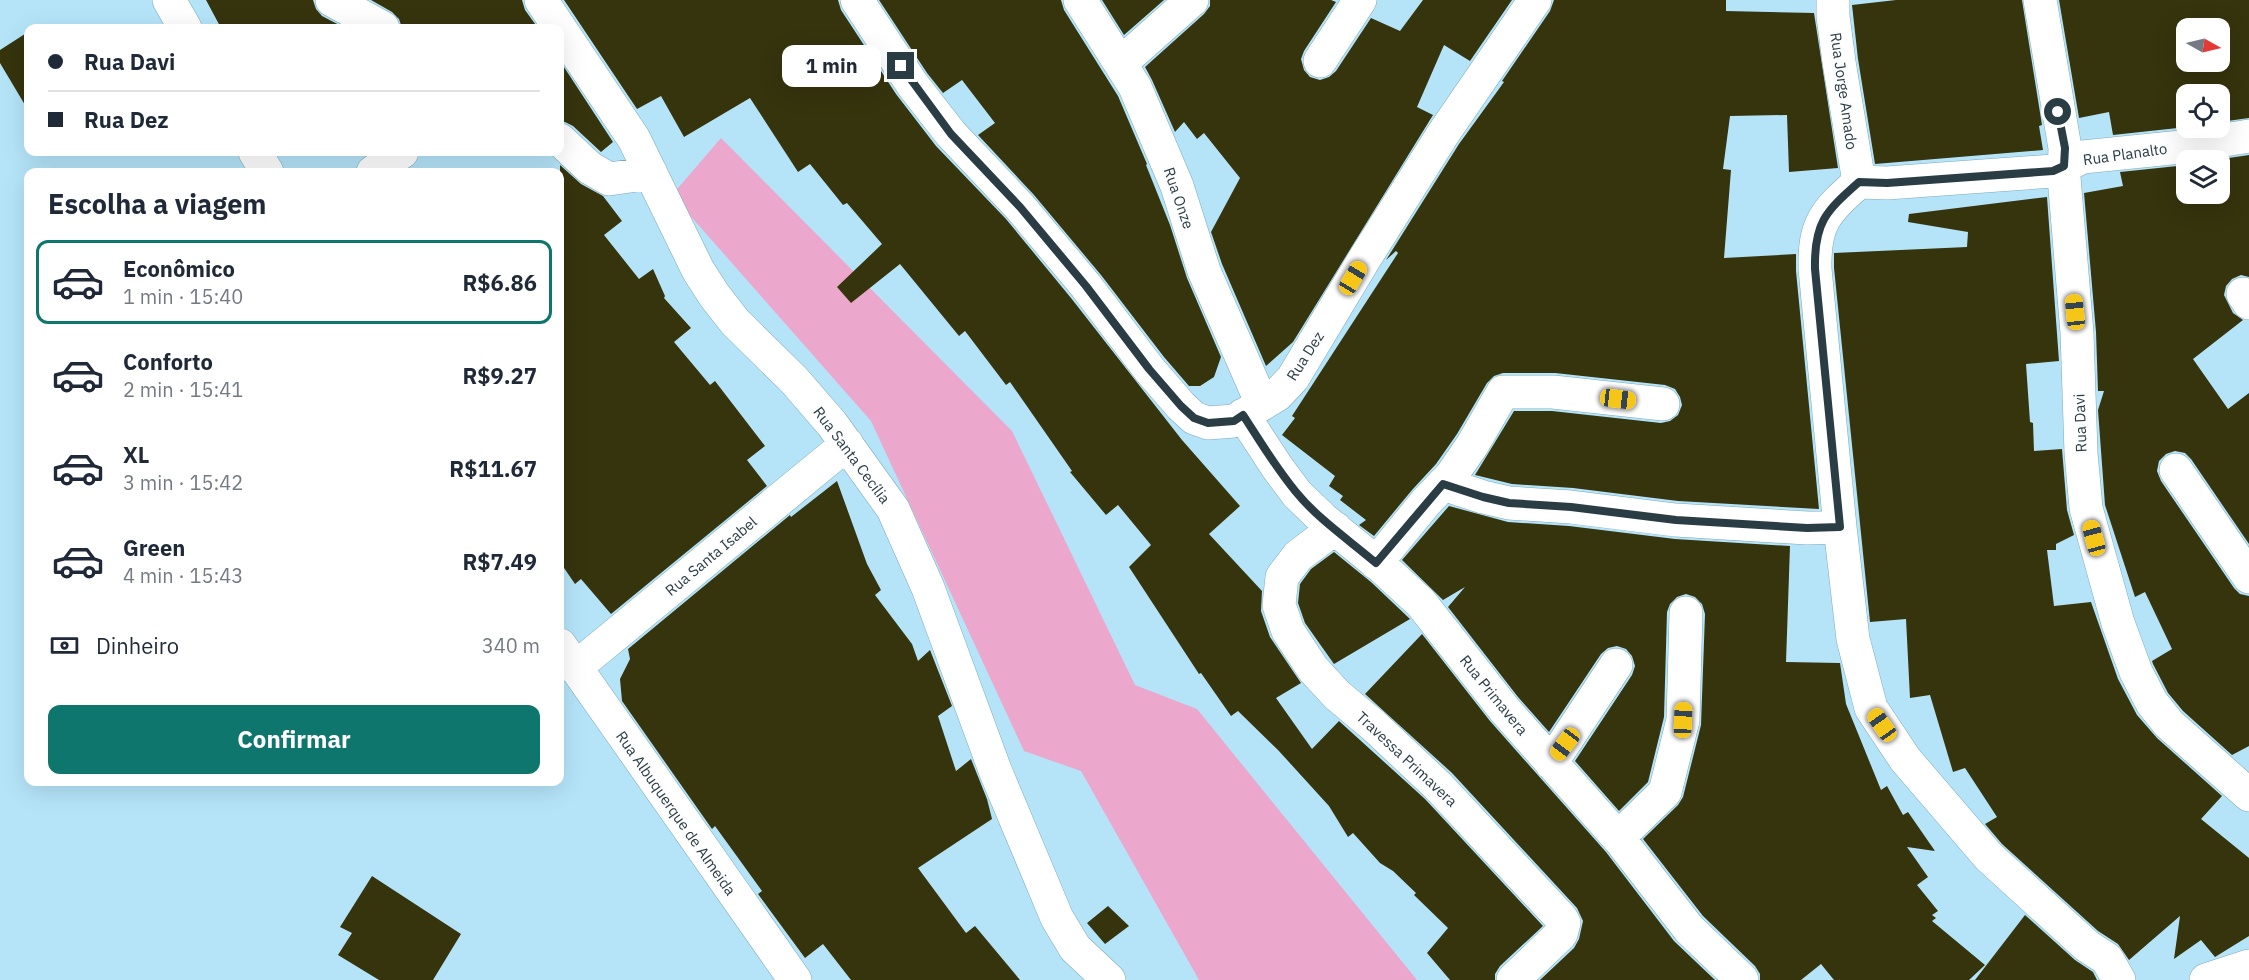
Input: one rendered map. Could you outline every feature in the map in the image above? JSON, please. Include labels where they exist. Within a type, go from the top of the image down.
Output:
[{"type":"street","points":[[169,0],[183,24]]},
{"type":"street","points":[[332,0],[376,24]]},
{"type":"street","name":"Rua Santa Cecília","points":[[541,0],[557,24]]},
{"type":"street","name":"Rua Dez","points":[[857,0],[912,84],[951,134],[1020,207],[1181,406],[1194,418],[1208,423],[1234,421],[1277,394],[1293,378],[1443,134],[1535,0]]},
{"type":"street","name":"Rua Onze","points":[[1080,0],[1135,87],[1177,186],[1252,410]]},
{"type":"street","points":[[1121,63],[1192,0]]},
{"type":"street","points":[[1320,61],[1360,0]]},
{"type":"street","name":"Rua Jorge Amado","points":[[1833,0],[1833,16],[1859,182]]},
{"type":"street","name":"Rua Davi","points":[[2040,0],[2065,148],[2064,166],[2077,333],[2085,508],[2118,623],[2136,672],[2152,703],[2163,717],[2249,795]]},
{"type":"street","name":"Rua Santa Cecília","points":[[564,34],[634,139],[698,270],[714,295],[735,322],[794,380],[847,444],[893,509],[927,588],[995,770],[1057,918],[1075,948],[1109,980]]},
{"type":"street","name":"Rua Planalto","points":[[1859,182],[1887,183],[2053,171],[2083,157],[2181,147],[2249,135]]},
{"type":"street","points":[[564,144],[590,168],[609,179],[651,173]]},
{"type":"street","points":[[379,168],[396,156]]},
{"type":"street","points":[[1859,182],[1837,201],[1819,228],[1815,243],[1815,269],[1853,639],[1871,708],[1905,759],[1989,857],[2080,939],[2107,959],[2119,980]]},
{"type":"street","points":[[1376,563],[1443,484],[1473,444],[1498,398],[1506,391],[1589,395],[1663,404]]},
{"type":"street","name":"Rua Primavera","points":[[1252,410],[1277,467],[1297,494],[1421,603],[1504,709],[1620,840],[1689,929],[1743,980]]},
{"type":"street","name":"Rua Santa Isabel","points":[[567,656],[847,444]]},
{"type":"street","points":[[2176,471],[2249,577]]},
{"type":"street","points":[[1443,484],[1509,503],[1571,507],[1676,520],[1807,528],[1840,527]]},
{"type":"street","name":"Travessa Primavera","points":[[1335,528],[1298,556],[1287,569],[1281,582],[1278,605],[1284,622],[1304,656],[1337,695],[1373,725],[1438,786],[1561,918],[1564,923],[1561,934],[1513,980]]},
{"type":"street","points":[[1620,840],[1625,831],[1665,792],[1683,720],[1686,613]]},
{"type":"street","name":"Rua Albuquerque de Almeida","points":[[567,656],[795,980]]},
{"type":"street","points":[[1551,763],[1616,665]]},
{"type":"street","points":[[2206,980],[2249,966]]},
{"type":"shaded area","points":[[721,138],[1012,431],[1135,685],[1197,709],[1417,980],[1199,980],[1081,771],[1024,751],[871,421],[672,195]]},
{"type":"building","points":[[206,0],[313,0],[322,16],[337,24],[219,24]]},
{"type":"building","points":[[371,0],[522,0],[525,10],[535,24],[401,24],[392,12]]},
{"type":"building","points":[[564,0],[838,0],[841,10],[896,94],[936,146],[1006,219],[1182,440],[1240,506],[1209,534],[1262,591],[1261,611],[1270,637],[1301,683],[1276,698],[1312,749],[1339,721],[1425,799],[1543,926],[1500,966],[1495,974],[1495,980],[1450,980],[1427,953],[1448,928],[1393,871],[1380,863],[1353,833],[1348,837],[1329,806],[1278,750],[1238,711],[1231,716],[1201,673],[1199,674],[1129,567],[1151,545],[1118,505],[1106,515],[1070,472],[1072,471],[1010,382],[1006,385],[965,331],[959,336],[900,264],[851,303],[837,287],[882,244],[847,203],[843,205],[810,164],[798,172],[750,98],[684,137],[661,96],[637,109]]},
{"type":"building","points":[[879,0],[1061,0],[1064,10],[1118,96],[1147,164],[1187,278],[1221,357],[1214,377],[1200,386],[1189,386],[1034,195],[978,135],[995,123],[962,80],[943,93],[927,73]]},
{"type":"building","points":[[1102,0],[1164,0],[1124,35]]},
{"type":"building","points":[[1210,0],[1331,0],[1336,2],[1301,59],[1304,70],[1310,77],[1320,80],[1336,71],[1371,18],[1400,31],[1423,0],[1512,0],[1470,61],[1444,45],[1417,107],[1433,115],[1293,342],[1266,366],[1222,264],[1211,232],[1240,178],[1204,133],[1197,139],[1184,122],[1175,132],[1145,67],[1204,14],[1210,6]]},
{"type":"building","points":[[1554,0],[1726,0],[1726,11],[1814,13],[1838,168],[1789,172],[1787,115],[1730,116],[1723,169],[1731,170],[1724,258],[1796,254],[1819,509],[1678,501],[1573,488],[1512,484],[1475,475],[1514,411],[1552,411],[1661,423],[1670,421],[1678,415],[1682,405],[1675,389],[1665,385],[1555,373],[1503,373],[1494,376],[1487,383],[1436,464],[1374,536],[1359,525],[1366,520],[1340,500],[1343,496],[1329,486],[1335,476],[1282,435],[1295,418],[1292,416],[1398,253],[1396,251],[1386,260],[1459,144],[1504,82],[1502,81],[1550,11]]},
{"type":"building","points":[[1896,0],[2022,0],[2042,125],[2039,126],[2043,150],[1875,164],[1852,5]]},
{"type":"building","points":[[2059,0],[2249,0],[2249,118],[2230,121],[2230,84],[2176,84],[2176,128],[2113,135],[2109,112],[2079,118]]},
{"type":"building","points":[[24,35],[24,103],[0,63],[0,50]]},
{"type":"building","points":[[564,67],[613,142],[601,152],[573,126],[565,122]]},
{"type":"building","points":[[2249,155],[2249,277],[2241,275],[2232,279],[2226,286],[2224,295],[2233,313],[2243,320],[2193,359],[2228,409],[2249,393],[2249,544],[2185,453],[2175,451],[2166,454],[2159,461],[2157,471],[2161,481],[2234,588],[2240,594],[2249,596],[2249,746],[2232,755],[2183,711],[2168,693],[2153,664],[2152,661],[2172,649],[2145,592],[2135,597],[2105,505],[2098,410],[2104,391],[2098,391],[2096,332],[2084,193],[2123,186],[2120,172],[2176,166],[2176,204],[2230,204],[2230,158]]},
{"type":"building","points":[[564,169],[581,184],[603,196],[622,221],[604,235],[639,279],[653,269],[664,298],[691,328],[674,342],[710,385],[715,381],[765,446],[747,460],[767,486],[611,614],[581,579],[575,584],[564,568]]},
{"type":"building","points":[[2047,197],[2059,361],[2026,364],[2034,451],[2062,449],[2067,510],[2074,535],[2056,544],[2056,550],[2047,550],[2054,606],[2091,602],[2118,679],[2137,715],[2157,738],[2222,796],[2201,819],[2249,858],[2249,936],[2215,957],[2201,940],[2174,959],[2180,916],[2129,960],[2118,944],[2098,931],[2002,844],[1985,824],[1997,817],[1965,768],[1953,772],[1930,695],[1910,698],[1906,619],[1870,622],[1834,253],[1967,247],[1968,232],[1908,222],[1909,214]]},
{"type":"building","points":[[837,481],[867,564],[881,590],[875,595],[912,644],[918,661],[930,650],[952,706],[938,716],[956,771],[971,759],[987,799],[992,819],[918,868],[966,933],[975,926],[1020,980],[851,980],[823,944],[805,958],[758,894],[762,891],[715,826],[712,829],[622,701],[620,679],[630,659],[628,649],[790,515],[791,517]]},
{"type":"building","points":[[1449,506],[1508,522],[1569,526],[1675,539],[1790,546],[1786,662],[1840,663],[1846,704],[1881,790],[1887,786],[1903,815],[1908,812],[1935,851],[1907,847],[1928,877],[1917,885],[1938,911],[1932,915],[1936,918],[1932,921],[1985,965],[1969,980],[1834,980],[1821,964],[1801,980],[1760,980],[1760,974],[1755,966],[1703,916],[1643,839],[1678,805],[1683,797],[1701,725],[1705,614],[1702,604],[1695,597],[1686,594],[1677,597],[1670,604],[1667,612],[1664,717],[1648,782],[1619,811],[1575,761],[1632,675],[1635,666],[1632,656],[1626,649],[1617,646],[1608,648],[1601,654],[1549,732],[1518,697],[1448,607],[1465,587],[1443,600],[1402,560]]},
{"type":"building","points":[[1334,552],[1371,582],[1410,619],[1334,664],[1305,623],[1298,603],[1300,584],[1311,569]]},
{"type":"building","points":[[1422,634],[1490,721],[1606,852],[1674,941],[1715,980],[1540,980],[1574,948],[1579,939],[1583,921],[1577,908],[1452,773],[1365,694]]},
{"type":"building","points":[[372,876],[461,934],[433,980],[379,980],[338,955],[352,933],[340,927]]},
{"type":"building","points":[[1108,906],[1129,926],[1105,944],[1087,923]]},
{"type":"building","points":[[2025,915],[2075,960],[2093,972],[2097,980],[1975,980]]},
{"type":"route","points":[[901,66],[912,84],[951,134],[1020,207],[1181,406],[1194,418],[1208,423],[1234,421],[1243,415],[1297,494],[1376,563],[1443,484],[1483,497],[1527,505],[1571,507],[1718,524],[1807,528],[1840,527],[1815,269],[1815,243],[1819,228],[1837,201],[1859,182],[1887,183],[2053,171],[2064,166],[2065,148],[2058,112]]}]
